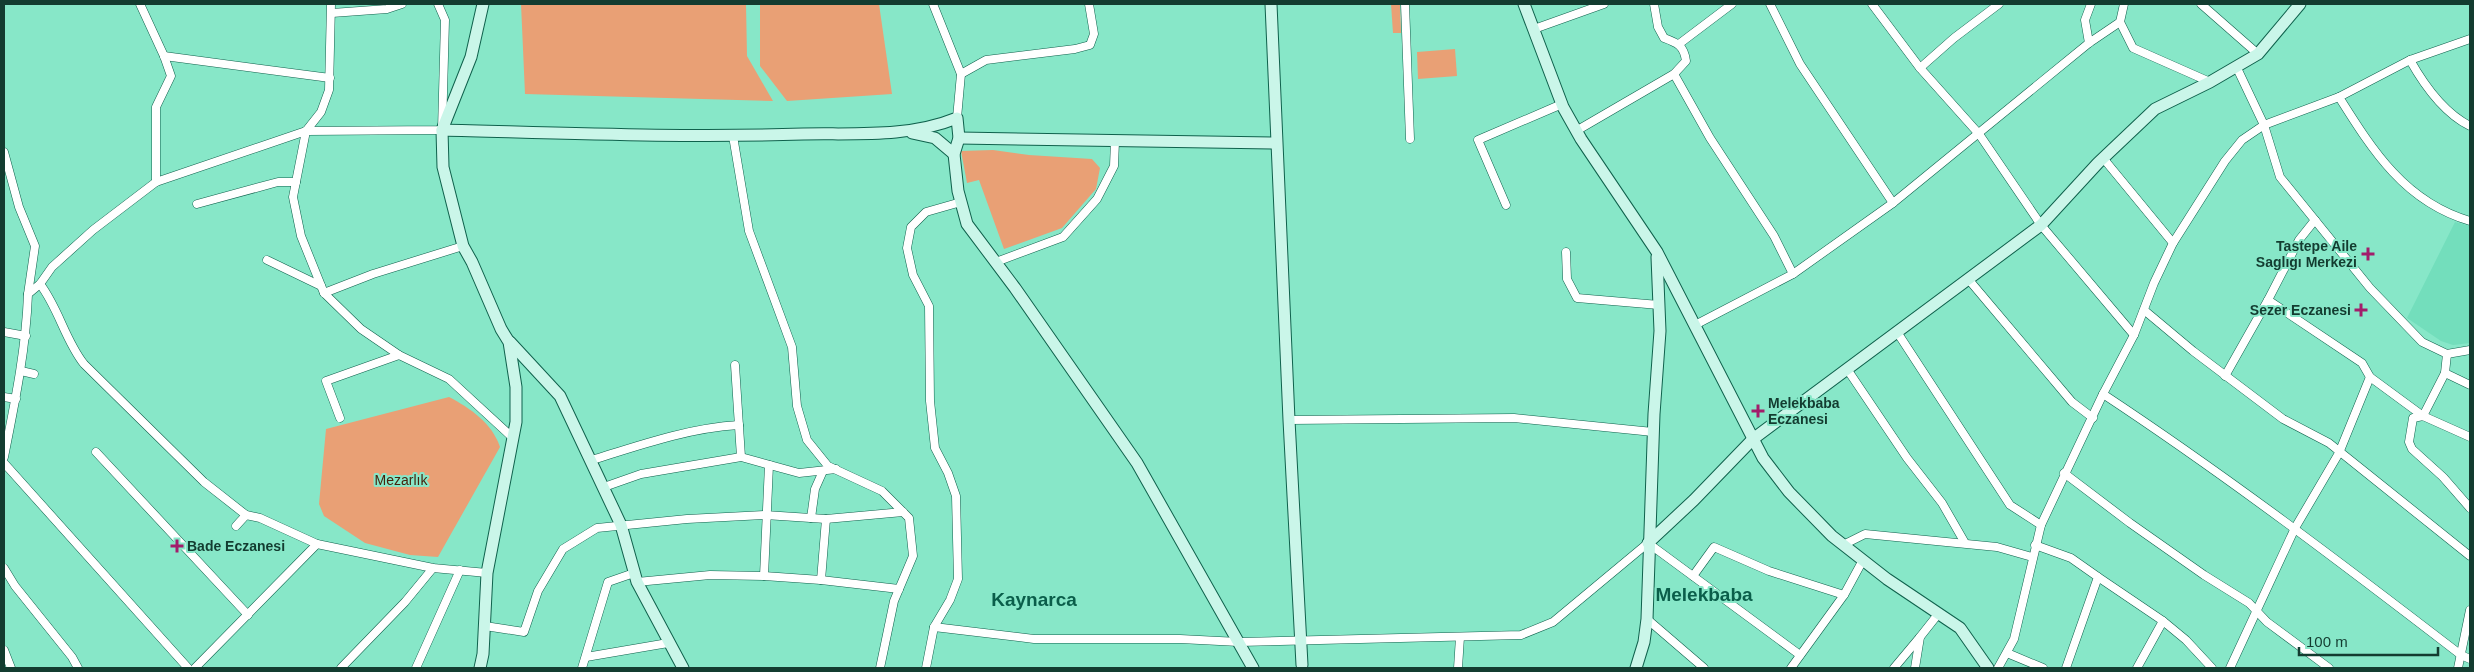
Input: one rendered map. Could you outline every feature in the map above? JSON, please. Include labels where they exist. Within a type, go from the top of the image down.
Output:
[{"type":"street","points":[[140,4],[171,76],[156,107],[156,182]]},
{"type":"street","points":[[322,290],[301,236],[293,197],[306,131],[321,112],[330,78],[331,4]]},
{"type":"street","points":[[332,13],[387,9],[402,4]]},
{"type":"street","points":[[438,4],[446,20],[442,130],[443,166],[463,246],[472,262],[501,329],[509,342],[560,396],[592,460],[621,525],[635,577],[668,643],[683,668]]},
{"type":"street","points":[[442,130],[472,57],[483,4]]},
{"type":"street","points":[[933,4],[961,74],[957,118],[959,138],[954,154],[961,202],[967,224],[996,262],[1137,463],[1253,668]]},
{"type":"street","points":[[961,74],[986,60],[1075,49],[1090,45],[1094,34],[1090,4]]},
{"type":"street","points":[[1271,4],[1289,420],[1303,667]]},
{"type":"street","points":[[1405,4],[1410,138]]},
{"type":"street","points":[[1524,4],[1562,104],[1576,131],[1657,252],[1763,458],[1789,492],[1832,536],[1960,628],[1988,668]]},
{"type":"street","points":[[1534,29],[1604,4]]},
{"type":"street","points":[[1576,131],[1674,74],[1686,61],[1685,51],[1679,44],[1664,38],[1658,27],[1654,4]]},
{"type":"street","points":[[1679,44],[1732,4]]},
{"type":"street","points":[[1770,4],[1800,64],[1893,203]]},
{"type":"street","points":[[1872,4],[1920,68],[1979,134],[2041,225],[2134,335]]},
{"type":"street","points":[[1920,68],[1954,38],[1999,4]]},
{"type":"street","points":[[2089,43],[2085,20],[2091,4]]},
{"type":"street","points":[[2124,4],[2120,22],[2133,48],[2210,82]]},
{"type":"street","points":[[2201,4],[2258,54]]},
{"type":"street","points":[[934,627],[1034,639],[1180,639],[1239,642],[1521,634],[1553,622],[1648,543],[1694,500],[1753,438],[2041,225],[2103,158],[2156,109],[2210,82],[2258,54],[2300,4]]},
{"type":"street","points":[[1695,325],[1793,274],[1893,203],[2089,43],[2120,22]]},
{"type":"street","points":[[1998,668],[2014,639],[2041,525],[2064,473],[2134,335],[2173,243],[2225,161],[2242,140],[2264,124],[2339,97],[2410,60],[2470,39]]},
{"type":"street","points":[[164,56],[330,78]]},
{"type":"street","points":[[2410,60],[2433,93],[2458,119],[2470,126]]},
{"type":"street","points":[[2236,66],[2264,124],[2280,178],[2370,288],[2422,342],[2447,354],[2470,350]]},
{"type":"street","points":[[1674,74],[1710,138],[1774,236],[1793,274]]},
{"type":"street","points":[[2339,97],[2376,154],[2410,188],[2436,206],[2470,220]]},
{"type":"street","points":[[1506,205],[1478,140],[1562,104]]},
{"type":"street","points":[[28,294],[40,284],[52,267],[93,230],[156,182],[306,131],[442,130],[646,136],[733,136],[907,132],[957,118]]},
{"type":"street","points":[[907,132],[935,138],[954,154]]},
{"type":"street","points":[[733,136],[749,231],[792,347],[797,406],[807,440],[828,466],[882,491],[909,518],[913,556],[894,601],[880,668]]},
{"type":"street","points":[[959,138],[1276,144]]},
{"type":"street","points":[[996,262],[1063,237],[1097,199],[1114,166],[1115,141]]},
{"type":"street","points":[[4,152],[19,207],[35,246],[28,294],[26,336],[21,371],[4,457]]},
{"type":"street","points":[[2103,158],[2173,243]]},
{"type":"street","points":[[197,204],[278,182],[296,182]]},
{"type":"street","points":[[926,668],[934,627],[950,600],[958,579],[956,496],[948,473],[935,448],[930,401],[929,306],[913,275],[907,248],[910,227],[926,212],[961,202]]},
{"type":"street","points":[[2225,376],[2299,240],[2315,220]]},
{"type":"street","points":[[322,290],[463,246]]},
{"type":"street","points":[[1566,252],[1567,279],[1577,298],[1659,305]]},
{"type":"street","points":[[1636,668],[1644,642],[1647,620],[1648,543],[1660,331],[1657,252]]},
{"type":"street","points":[[267,260],[322,290],[361,329],[399,356],[449,379],[513,438]]},
{"type":"street","points":[[1969,280],[2072,402],[2093,418]]},
{"type":"street","points":[[40,284],[53,302],[75,353],[84,364],[204,482],[246,515],[260,518],[317,544],[433,568],[487,573]]},
{"type":"street","points":[[2268,300],[2362,363],[2370,377],[2423,416],[2470,437]]},
{"type":"street","points":[[2144,310],[2225,376],[2283,419],[2329,443],[2339,453],[2470,556]]},
{"type":"street","points":[[4,332],[26,336]]},
{"type":"street","points":[[1898,332],[2010,505],[2041,525]]},
{"type":"street","points":[[480,668],[487,573],[513,438],[516,386],[509,342]]},
{"type":"street","points":[[2423,416],[2444,373],[2447,354]]},
{"type":"street","points":[[340,418],[326,381],[399,356]]},
{"type":"street","points":[[735,366],[741,457]]},
{"type":"street","points":[[1847,369],[1907,458],[1942,503],[1965,543]]},
{"type":"street","points":[[21,371],[34,374]]},
{"type":"street","points":[[2444,373],[2470,385]]},
{"type":"street","points":[[2230,668],[2294,528],[2339,453],[2370,377]]},
{"type":"street","points":[[2103,394],[2165,435],[2294,528],[2461,656],[2470,659]]},
{"type":"street","points":[[4,397],[16,399]]},
{"type":"street","points":[[2423,416],[2413,418],[2409,442],[2412,449],[2443,477],[2470,508]]},
{"type":"street","points":[[1289,420],[1514,418],[1653,432]]},
{"type":"street","points":[[592,460],[652,441],[712,426],[739,425]]},
{"type":"street","points":[[96,452],[248,615]]},
{"type":"street","points":[[604,487],[641,474],[741,457],[799,473],[836,469]]},
{"type":"street","points":[[4,463],[188,668]]},
{"type":"street","points":[[764,576],[765,515],[769,465]]},
{"type":"street","points":[[811,518],[815,489],[823,471]]},
{"type":"street","points":[[2064,473],[2130,523],[2204,575],[2249,603],[2267,622],[2329,668]]},
{"type":"street","points":[[484,626],[524,632],[538,591],[563,549],[597,528],[765,515],[826,519],[903,512]]},
{"type":"street","points":[[236,526],[246,515]]},
{"type":"street","points":[[821,580],[826,519]]},
{"type":"street","points":[[1844,545],[1865,534],[1997,547],[2032,557]]},
{"type":"street","points":[[1648,543],[1800,655]]},
{"type":"street","points":[[195,668],[317,544]]},
{"type":"street","points":[[2035,545],[2071,558],[2163,621],[2186,640],[2212,668]]},
{"type":"street","points":[[1692,576],[1714,547],[1769,571],[1844,595]]},
{"type":"street","points":[[1791,668],[1844,595],[1863,560]]},
{"type":"street","points":[[4,568],[15,586],[72,657],[78,668]]},
{"type":"street","points":[[341,668],[404,602],[433,568]]},
{"type":"street","points":[[416,668],[460,570]]},
{"type":"street","points":[[582,668],[608,582],[635,577],[764,576],[899,589]]},
{"type":"street","points":[[2066,668],[2098,577]]},
{"type":"street","points":[[2458,668],[2470,610]]},
{"type":"street","points":[[1894,668],[1939,613]]},
{"type":"street","points":[[1647,620],[1704,668]]},
{"type":"street","points":[[2137,668],[2163,621]]},
{"type":"street","points":[[1458,668],[1460,637]]},
{"type":"street","points":[[1915,668],[1920,637]]},
{"type":"street","points":[[586,656],[668,643]]},
{"type":"street","points":[[4,650],[11,668]]},
{"type":"street","points":[[2007,653],[2043,668]]},
{"type":"shaded area","points":[[2455,222],[2470,226],[2470,343],[2453,345],[2441,341],[2407,318]]},
{"type":"green space","points":[[521,4],[746,4],[747,56],[773,101],[525,94]]},
{"type":"green space","points":[[760,4],[879,4],[892,94],[787,101],[760,66]]},
{"type":"green space","points":[[1391,4],[1400,4],[1401,33],[1393,33]]},
{"type":"green space","points":[[1455,49],[1457,76],[1418,79],[1417,52]]},
{"type":"green space","points":[[993,150],[1029,155],[1092,159],[1100,168],[1096,189],[1062,228],[1004,249],[979,180],[967,183],[961,151]]},
{"type":"green space","name":"Mezarlık","points":[[449,397],[479,417],[492,431],[500,447],[438,557],[410,555],[365,543],[324,516],[319,504],[326,429]]},
{"type":"place","name":"Tastepe Aile Saglıgı Merkezi","points":[[2368,254]]},
{"type":"place","name":"Sezer Eczanesi","points":[[2361,310]]},
{"type":"place","name":"Melekbaba Eczanesi","points":[[1758,411]]},
{"type":"place","name":"Bade Eczanesi","points":[[177,546]]},
{"type":"district","name":"Melekbaba","points":[[1704,594]]},
{"type":"district","name":"Kaynarca","points":[[1034,599]]}]
